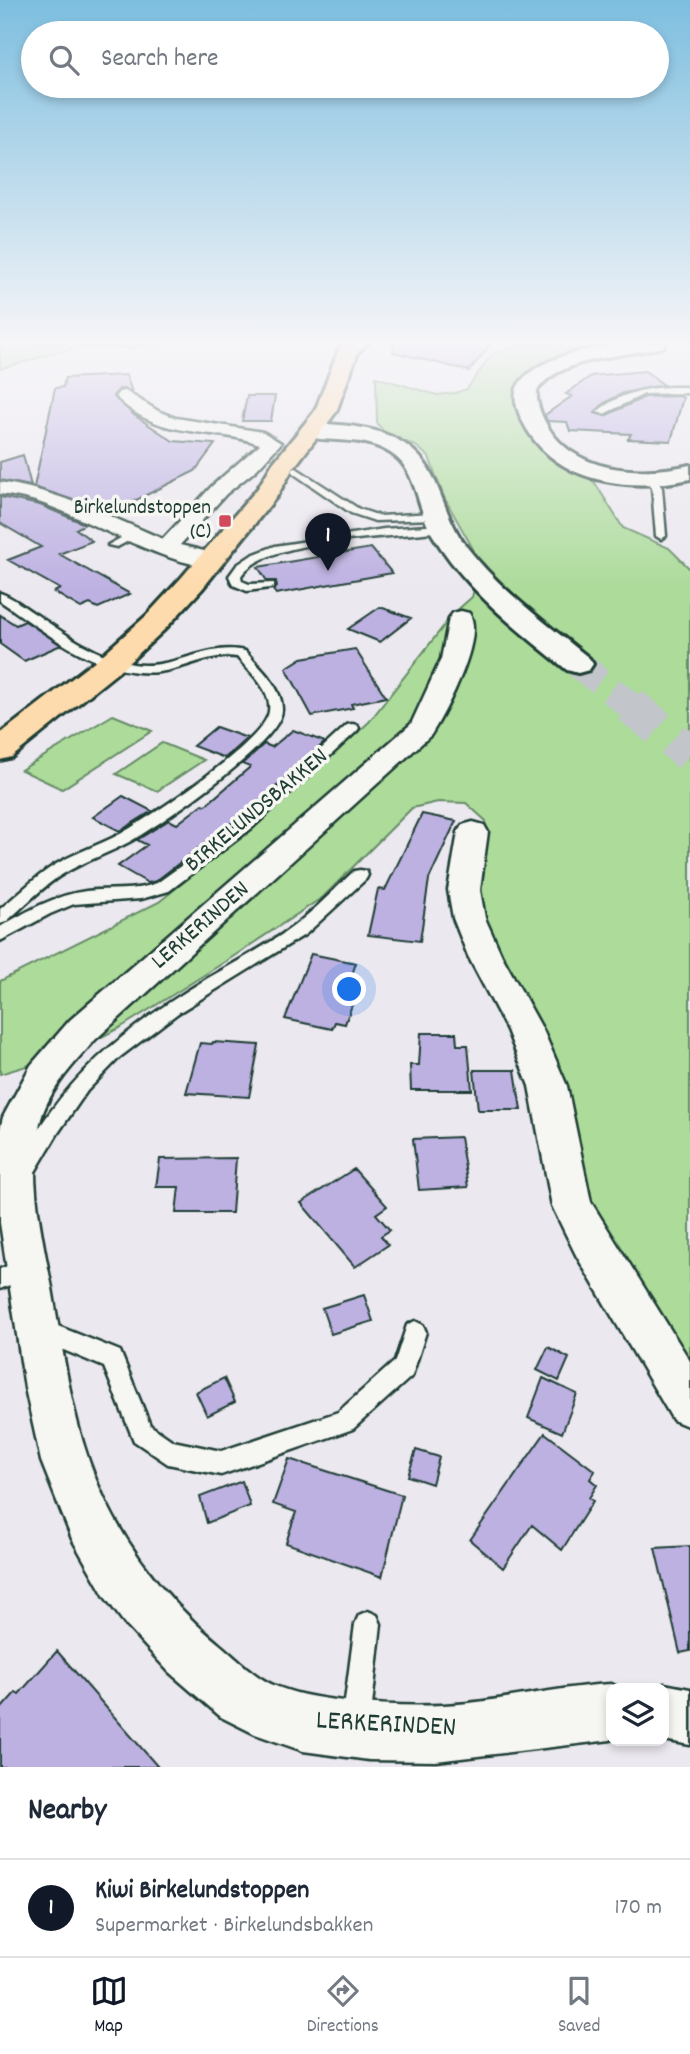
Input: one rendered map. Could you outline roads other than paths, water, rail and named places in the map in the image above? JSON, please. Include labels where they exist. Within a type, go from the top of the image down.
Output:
[{"type":"main road","points":[[268,491],[296,471],[324,433],[324,425]]},
{"type":"main road","points":[[0,750],[112,662],[156,622],[212,560],[268,491],[281,468],[324,433]]},
{"type":"street","points":[[167,547],[219,490],[272,443],[263,438],[187,425]]},
{"type":"street","points":[[535,425],[558,454],[601,472],[653,480],[690,472]]},
{"type":"street","points":[[324,433],[398,449],[410,457],[437,522],[476,575],[506,605],[578,664]]},
{"type":"street","points":[[0,488],[24,492],[76,509],[132,535],[212,560]]},
{"type":"street","name":"LERKERINDEN","points":[[461,618],[460,635],[442,689],[434,710],[421,729],[87,1026],[50,1064],[27,1105],[17,1137],[13,1273],[37,1328],[65,1462],[98,1538],[133,1592],[183,1651],[251,1704],[303,1723],[407,1733],[488,1729],[606,1712]]},
{"type":"street","points":[[473,832],[464,890],[469,918],[487,960],[525,1030],[548,1086],[572,1206],[591,1242],[690,1404]]},
{"type":"street","points":[[669,1713],[690,1717]]},
{"type":"lane","points":[[296,471],[355,511],[379,519]]},
{"type":"lane","points":[[653,480],[657,488],[661,536]]},
{"type":"lane","points":[[349,520],[437,522]]},
{"type":"lane","points":[[270,585],[247,588],[237,583],[235,576],[241,567],[275,549],[384,533],[437,522]]},
{"type":"lane","points":[[113,545],[132,535]]},
{"type":"lane","points":[[0,596],[97,658],[112,662],[145,669],[172,665],[210,652],[241,653],[265,681],[274,697],[276,712],[270,725],[239,756],[190,796],[126,837],[55,871],[0,918]]},
{"type":"lane","name":"BIRKELUNDSBAKKEN","points":[[0,935],[50,907],[74,898],[148,894],[163,887],[247,825],[352,728]]},
{"type":"lane","points":[[17,1186],[51,1127],[73,1096],[114,1052],[172,1008],[300,930],[360,875]]},
{"type":"lane","points":[[37,1328],[112,1359],[142,1433],[169,1452],[220,1463],[345,1421],[404,1368],[415,1332]]},
{"type":"lane","points":[[355,1730],[368,1624]]},
{"type":"tunnel","points":[[578,664],[632,707]]},
{"type":"tunnel","points":[[630,705],[690,754]]},
{"type":"place","name":"Birkelundstoppen (C)","points":[[225,521]]},
{"type":"place","name":"Kiwi Birkelundstoppen","points":[[328,571]]}]
